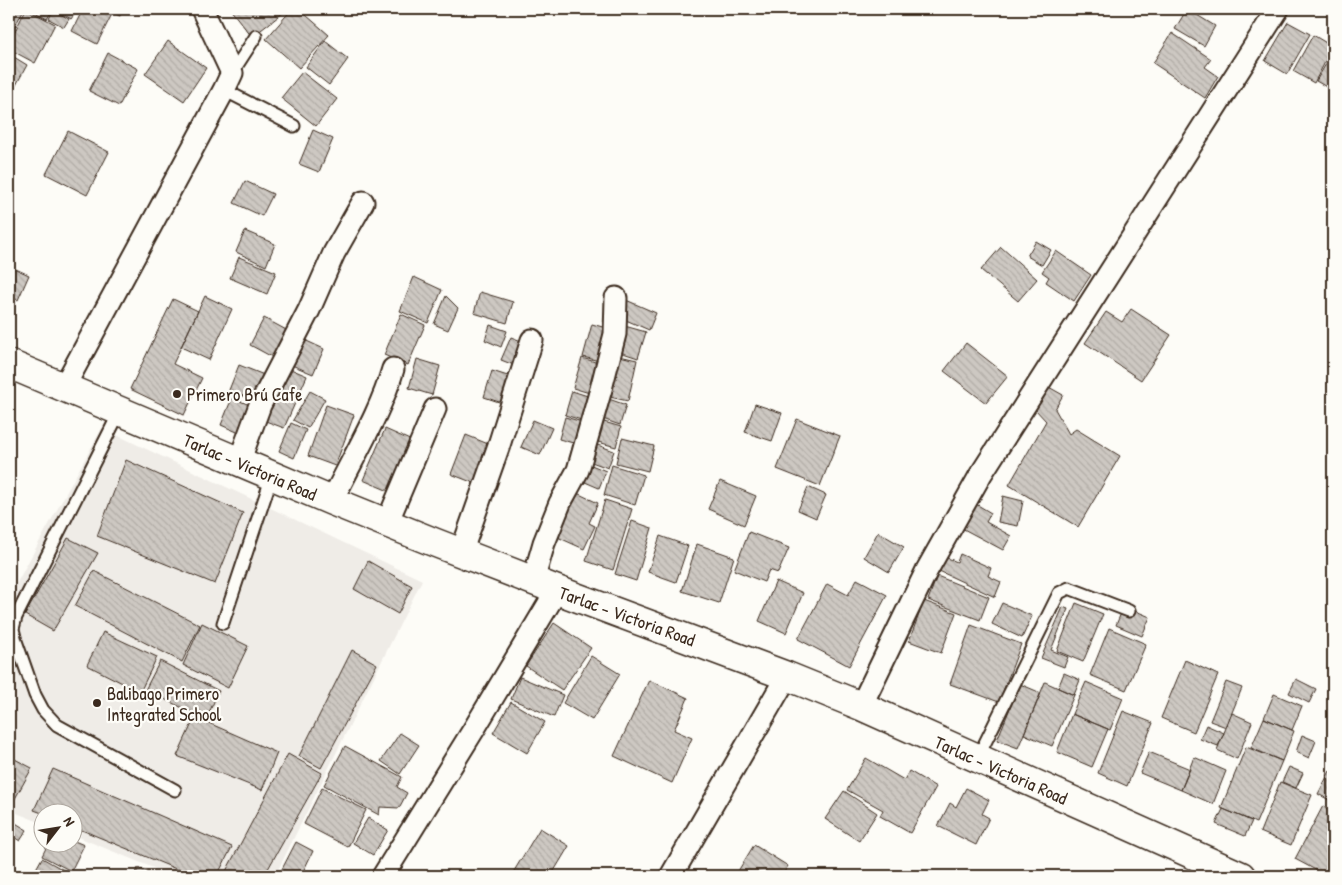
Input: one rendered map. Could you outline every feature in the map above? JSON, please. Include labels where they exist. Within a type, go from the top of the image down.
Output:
[{"type":"main road","name":"Tarlac - Victoria Road","points":[[9,364],[387,524],[545,586],[787,676],[860,706],[1241,876]]},
{"type":"street","points":[[64,388],[228,81],[202,9]]},
{"type":"street","points":[[860,706],[927,570],[981,474],[1278,9]]},
{"type":"street","points":[[239,462],[264,397],[309,310],[334,253],[363,202]]},
{"type":"street","points":[[383,876],[474,729],[545,586],[544,543],[560,503],[578,470],[615,334],[616,298]]},
{"type":"street","points":[[461,553],[500,445],[532,340]]},
{"type":"street","points":[[332,501],[368,428],[390,380],[393,369]]},
{"type":"street","points":[[387,524],[435,410]]},
{"type":"street","points":[[671,876],[787,676]]},
{"type":"lane","points":[[256,36],[228,81],[294,126]]},
{"type":"lane","points":[[120,411],[16,617],[14,628],[35,695],[43,710],[57,725],[176,790]]},
{"type":"lane","points":[[223,623],[272,476]]},
{"type":"lane","points":[[977,759],[1059,593],[1069,588],[1129,611]]},
{"type":"shaded area","points":[[102,428],[422,580],[275,876],[173,876],[82,839],[82,802],[32,802],[32,819],[9,810],[9,597]]},
{"type":"building","points":[[9,9],[24,9],[9,37]]},
{"type":"building","points":[[26,9],[55,24],[35,63],[9,49],[9,43]]},
{"type":"building","points":[[36,9],[53,9],[47,19],[35,12]]},
{"type":"building","points":[[55,9],[78,9],[71,19]]},
{"type":"building","points":[[83,9],[102,9],[112,14],[97,44],[72,31]]},
{"type":"building","points":[[104,9],[123,9],[120,16]]},
{"type":"building","points":[[230,9],[288,9],[252,37]]},
{"type":"building","points":[[292,9],[299,9],[329,35],[299,68],[266,39]]},
{"type":"building","points":[[1187,9],[1215,26],[1204,46],[1175,29]]},
{"type":"building","points":[[53,10],[69,19],[64,27],[49,19]]},
{"type":"building","points":[[1288,22],[1310,34],[1287,74],[1265,61]]},
{"type":"building","points":[[1172,33],[1211,59],[1205,67],[1218,76],[1205,98],[1153,63]]},
{"type":"building","points":[[1313,35],[1333,47],[1314,83],[1293,71]]},
{"type":"building","points":[[168,41],[206,68],[184,101],[145,74]]},
{"type":"building","points":[[325,41],[348,59],[329,85],[306,67]]},
{"type":"building","points":[[1333,52],[1333,84],[1330,89],[1316,81]]},
{"type":"building","points":[[108,53],[138,69],[119,106],[89,91]]},
{"type":"building","points":[[9,54],[27,65],[9,98]]},
{"type":"building","points":[[302,72],[337,99],[316,126],[281,98]]},
{"type":"building","points":[[313,130],[333,139],[319,172],[299,164]]},
{"type":"building","points":[[68,131],[109,152],[87,195],[46,174]]},
{"type":"building","points":[[245,181],[273,194],[262,216],[234,203]]},
{"type":"building","points":[[245,231],[275,244],[266,266],[236,252]]},
{"type":"building","points":[[1036,241],[1051,250],[1042,265],[1027,256]]},
{"type":"building","points":[[1001,247],[1037,279],[1018,301],[981,270]]},
{"type":"building","points":[[1056,251],[1091,275],[1074,301],[1046,282],[1049,277],[1042,272]]},
{"type":"building","points":[[239,257],[276,272],[267,294],[230,278]]},
{"type":"building","points":[[9,266],[29,275],[18,300],[9,296]]},
{"type":"building","points":[[414,277],[442,290],[428,323],[400,311]]},
{"type":"building","points":[[480,292],[513,302],[507,323],[474,313]]},
{"type":"building","points":[[205,296],[232,309],[209,360],[181,347]]},
{"type":"building","points":[[446,296],[458,308],[448,330],[434,324]]},
{"type":"building","points":[[173,299],[198,311],[173,364],[202,378],[184,415],[130,389]]},
{"type":"building","points":[[626,300],[656,313],[649,330],[619,317]]},
{"type":"building","points":[[9,301],[13,302],[9,313]]},
{"type":"building","points":[[1131,309],[1171,335],[1141,380],[1085,343],[1106,312],[1122,322]]},
{"type":"building","points":[[401,314],[425,325],[408,365],[384,355]]},
{"type":"building","points":[[264,318],[290,332],[276,359],[250,345]]},
{"type":"building","points":[[592,324],[613,330],[604,362],[583,357]]},
{"type":"building","points":[[490,325],[507,331],[501,347],[485,340]]},
{"type":"building","points":[[621,325],[646,332],[638,358],[614,350]]},
{"type":"building","points":[[298,337],[324,349],[313,374],[287,363]]},
{"type":"building","points":[[511,337],[529,344],[519,367],[501,360]]},
{"type":"building","points":[[966,343],[1008,376],[986,403],[944,371]]},
{"type":"building","points":[[615,355],[637,360],[628,401],[605,396]]},
{"type":"building","points":[[582,358],[605,365],[596,395],[573,388]]},
{"type":"building","points":[[417,359],[440,366],[432,395],[409,388]]},
{"type":"building","points":[[239,365],[264,375],[253,400],[229,390]]},
{"type":"building","points":[[286,367],[307,376],[284,428],[263,420]]},
{"type":"building","points":[[492,371],[517,379],[508,405],[484,397]]},
{"type":"building","points":[[1047,386],[1063,395],[1055,409],[1069,434],[1076,429],[1120,456],[1078,527],[1009,485],[1046,421],[1035,409]]},
{"type":"building","points":[[310,391],[325,399],[308,428],[293,420]]},
{"type":"building","points":[[572,391],[594,398],[588,422],[565,415]]},
{"type":"building","points":[[603,397],[626,405],[620,425],[597,417]]},
{"type":"building","points":[[232,398],[255,407],[244,435],[221,425]]},
{"type":"building","points":[[755,404],[782,413],[772,441],[745,432]]},
{"type":"building","points":[[326,405],[354,415],[335,466],[308,456]]},
{"type":"building","points":[[565,417],[586,423],[580,445],[559,439]]},
{"type":"building","points":[[797,419],[840,436],[820,486],[777,469]]},
{"type":"building","points":[[533,420],[552,428],[540,455],[521,447]]},
{"type":"building","points":[[597,420],[621,427],[616,447],[591,440]]},
{"type":"building","points":[[291,423],[306,430],[294,458],[279,451]]},
{"type":"building","points":[[385,429],[412,441],[391,492],[363,480]]},
{"type":"building","points":[[466,435],[493,446],[479,485],[451,474]]},
{"type":"building","points":[[622,438],[654,446],[648,471],[616,463]]},
{"type":"building","points":[[592,443],[614,451],[608,468],[586,460]]},
{"type":"building","points":[[126,460],[243,513],[215,584],[97,536]]},
{"type":"building","points":[[584,462],[606,471],[599,488],[578,479]]},
{"type":"building","points":[[612,465],[644,475],[635,505],[604,495]]},
{"type":"building","points":[[720,481],[756,496],[744,525],[708,509]]},
{"type":"building","points":[[808,487],[826,495],[816,518],[798,510]]},
{"type":"building","points":[[577,493],[598,503],[589,523],[595,526],[584,549],[553,535]]},
{"type":"building","points":[[1003,496],[1023,501],[1018,526],[998,522]]},
{"type":"building","points":[[605,500],[632,509],[613,570],[586,561]]},
{"type":"building","points":[[976,504],[991,513],[986,522],[1011,536],[1003,550],[958,526],[964,515],[969,518]]},
{"type":"building","points":[[632,521],[652,528],[636,581],[615,574]]},
{"type":"building","points":[[749,532],[789,548],[778,573],[769,570],[764,582],[734,570]]},
{"type":"building","points":[[878,532],[904,547],[889,572],[864,557]]},
{"type":"building","points":[[660,536],[688,546],[676,582],[648,572]]},
{"type":"building","points":[[68,538],[98,553],[53,631],[25,615]]},
{"type":"building","points":[[697,544],[734,557],[719,603],[682,591]]},
{"type":"building","points":[[960,554],[991,568],[988,576],[1001,582],[995,597],[937,570],[943,556],[957,562]]},
{"type":"building","points":[[368,561],[412,586],[398,614],[354,589]]},
{"type":"building","points":[[94,571],[200,625],[182,662],[75,606]]},
{"type":"building","points":[[937,576],[989,597],[980,620],[928,600]]},
{"type":"building","points":[[857,579],[887,595],[849,666],[798,639],[827,584],[848,595]]},
{"type":"building","points":[[776,581],[803,593],[786,633],[759,621]]},
{"type":"building","points":[[924,601],[956,613],[941,653],[909,641]]},
{"type":"building","points":[[1002,603],[1032,616],[1022,638],[992,624]]},
{"type":"building","points":[[1076,603],[1103,614],[1083,662],[1057,651]]},
{"type":"building","points":[[1124,606],[1150,617],[1142,636],[1116,625]]},
{"type":"building","points":[[1063,607],[1068,609],[1051,650],[1068,657],[1064,667],[1041,658]]},
{"type":"building","points":[[202,623],[248,646],[228,688],[183,665]]},
{"type":"building","points":[[554,623],[591,648],[562,690],[526,666]]},
{"type":"building","points":[[971,625],[1021,644],[999,702],[950,684]]},
{"type":"building","points":[[1109,628],[1146,644],[1126,690],[1090,675]]},
{"type":"building","points":[[103,632],[157,657],[140,692],[87,665]]},
{"type":"building","points":[[352,650],[377,664],[321,768],[299,756]]},
{"type":"building","points":[[591,656],[620,674],[592,720],[563,703]]},
{"type":"building","points":[[1185,660],[1218,675],[1194,732],[1161,718]]},
{"type":"building","points":[[160,661],[219,691],[206,719],[145,690]]},
{"type":"building","points":[[1064,673],[1080,680],[1074,695],[1058,688]]},
{"type":"building","points":[[520,677],[563,695],[554,717],[511,699]]},
{"type":"building","points":[[1296,679],[1316,689],[1309,703],[1289,693]]},
{"type":"building","points":[[649,680],[688,698],[674,730],[692,738],[672,783],[614,756]]},
{"type":"building","points":[[1045,682],[1074,695],[1052,746],[1024,734]]},
{"type":"building","points":[[1086,682],[1123,698],[1110,730],[1072,714]]},
{"type":"building","points":[[1226,682],[1242,688],[1226,727],[1210,721]]},
{"type":"building","points":[[1020,684],[1041,693],[1018,748],[997,740]]},
{"type":"building","points":[[1274,694],[1302,706],[1292,730],[1264,718]]},
{"type":"building","points":[[511,702],[545,722],[527,753],[493,733]]},
{"type":"building","points":[[1123,711],[1153,723],[1127,786],[1098,773]]},
{"type":"building","points":[[1232,713],[1252,722],[1237,759],[1217,750]]},
{"type":"building","points":[[1072,714],[1108,729],[1092,767],[1057,752]]},
{"type":"building","points":[[195,717],[277,753],[262,790],[177,756]]},
{"type":"building","points":[[1264,718],[1294,731],[1282,761],[1251,748]]},
{"type":"building","points":[[1206,725],[1224,733],[1218,746],[1200,739]]},
{"type":"building","points":[[400,733],[419,745],[400,774],[381,761]]},
{"type":"building","points":[[1302,735],[1316,741],[1309,758],[1296,752]]},
{"type":"building","points":[[345,746],[402,777],[397,787],[407,793],[399,808],[380,807],[379,815],[324,785]]},
{"type":"building","points":[[1246,747],[1282,761],[1256,823],[1221,808]]},
{"type":"building","points":[[1149,752],[1190,769],[1181,790],[1140,773]]},
{"type":"building","points":[[288,754],[322,773],[264,876],[224,875]]},
{"type":"building","points":[[9,756],[32,768],[12,804],[9,802]]},
{"type":"building","points":[[1194,757],[1226,771],[1213,804],[1181,790]]},
{"type":"building","points":[[866,758],[904,780],[909,771],[936,787],[910,833],[880,816],[883,810],[847,790]]},
{"type":"building","points":[[1289,767],[1303,773],[1296,788],[1282,782]]},
{"type":"building","points":[[53,769],[232,847],[217,876],[193,876],[82,830],[82,802],[38,802]]},
{"type":"building","points":[[1330,771],[1333,773],[1333,802],[1318,794]]},
{"type":"building","points":[[1280,782],[1312,795],[1291,845],[1260,832]]},
{"type":"building","points":[[322,788],[366,810],[348,847],[304,824]]},
{"type":"building","points":[[966,788],[989,800],[982,814],[989,818],[976,845],[938,826],[950,803],[956,807]]},
{"type":"building","points":[[844,791],[877,813],[859,841],[825,819]]},
{"type":"building","points":[[1323,806],[1333,812],[1333,859],[1325,875],[1295,859]]},
{"type":"building","points":[[1223,809],[1252,821],[1245,836],[1216,824]]},
{"type":"building","points":[[368,818],[388,830],[373,855],[353,843]]},
{"type":"building","points":[[9,819],[27,830],[20,841],[9,834]]},
{"type":"building","points":[[540,828],[569,846],[551,876],[511,876]]},
{"type":"building","points":[[296,842],[313,851],[301,876],[286,876],[280,873]]},
{"type":"building","points":[[754,845],[788,866],[783,874],[786,876],[735,876]]},
{"type":"building","points":[[44,852],[80,852],[71,871],[42,856]]},
{"type":"building","points":[[42,858],[69,873],[67,876],[32,876]]},
{"type":"building","points":[[138,868],[158,876],[135,876]]},
{"type":"place","name":"Primero Brú Cafe","points":[[177,394]]},
{"type":"place","name":"Balibago Primero Integrated School","points":[[97,703]]}]
